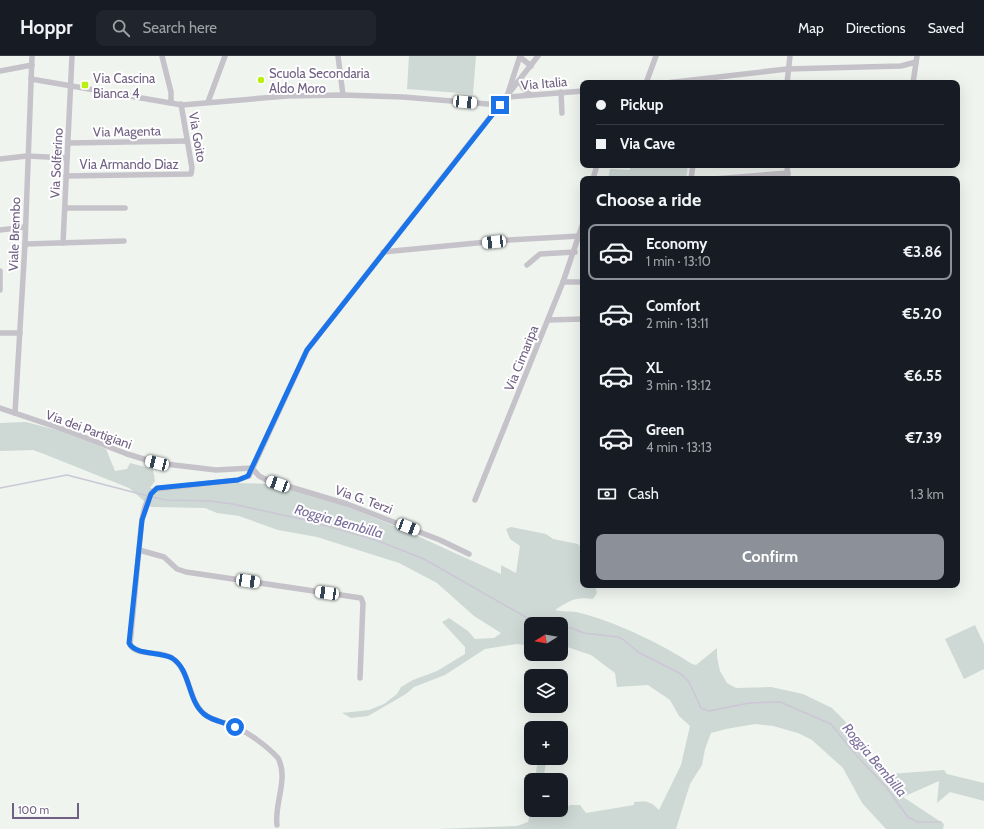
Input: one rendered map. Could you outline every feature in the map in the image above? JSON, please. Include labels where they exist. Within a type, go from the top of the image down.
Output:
[{"type":"street","name":"Viale Brembo","points":[[15,413],[25,244],[27,156],[32,56]]},
{"type":"street","name":"Via Solferino","points":[[63,242],[72,56]]},
{"type":"street","points":[[162,56],[171,92],[171,103]]},
{"type":"street","points":[[208,102],[225,56]]},
{"type":"street","points":[[338,56],[343,95]]},
{"type":"street","points":[[531,56],[538,56]]},
{"type":"street","points":[[277,825],[276,815],[282,769],[277,757],[238,728],[203,714],[197,705],[182,669],[172,658],[165,655],[137,650],[130,646],[129,640],[142,520],[150,496],[157,488],[242,480],[249,476],[307,350],[538,56]]},
{"type":"street","points":[[647,80],[656,56]]},
{"type":"street","points":[[787,80],[787,69],[790,56]]},
{"type":"street","points":[[507,96],[520,57],[531,66]]},
{"type":"street","points":[[692,80],[787,69],[903,66],[916,59]]},
{"type":"street","points":[[913,80],[916,59]]},
{"type":"street","points":[[0,71],[32,65]]},
{"type":"street","points":[[31,79],[181,104],[287,96],[343,95],[403,97],[500,105]]},
{"type":"street","points":[[519,81],[531,95]]},
{"type":"street","name":"Via Italia","points":[[507,96],[580,91]]},
{"type":"street","points":[[561,92],[562,113]]},
{"type":"street","name":"Via Goito","points":[[181,104],[192,169],[191,174]]},
{"type":"street","name":"Via Magenta","points":[[68,143],[187,141]]},
{"type":"street","points":[[0,159],[27,156],[67,158]]},
{"type":"street","name":"Via Armando Diaz","points":[[66,176],[191,174]]},
{"type":"street","points":[[65,208],[125,208]]},
{"type":"street","points":[[0,230],[25,227]]},
{"type":"street","points":[[383,252],[508,240],[580,236]]},
{"type":"street","name":"Via Cimaripa","points":[[475,500],[548,320],[580,236]]},
{"type":"street","points":[[25,244],[124,241]]},
{"type":"street","points":[[527,265],[534,257],[541,254],[574,252]]},
{"type":"street","points":[[0,271],[0,290]]},
{"type":"street","points":[[563,282],[580,282]]},
{"type":"street","points":[[548,320],[580,319]]},
{"type":"street","points":[[0,333],[20,333]]},
{"type":"street","name":"Via dei Partigiani","points":[[0,408],[127,454],[157,463],[213,469],[252,468]]},
{"type":"street","name":"Via G. Terzi","points":[[252,468],[259,476],[267,480],[346,504],[440,540],[469,554]]},
{"type":"street","points":[[139,550],[164,557],[178,569],[186,572],[361,598],[363,603],[360,678]]},
{"type":"shaded area","points":[[409,56],[476,56],[473,94],[407,89]]},
{"type":"shaded area","points":[[630,168],[688,168],[686,176],[609,176],[610,169],[630,170]]},
{"type":"shaded area","points":[[26,422],[68,433],[106,449],[115,471],[127,469],[130,463],[153,469],[155,481],[150,488],[169,490],[236,483],[273,484],[345,506],[402,529],[501,574],[501,565],[516,573],[520,546],[510,539],[506,529],[511,527],[546,534],[553,539],[578,544],[580,546],[580,588],[596,588],[597,593],[593,599],[582,598],[573,600],[555,610],[576,612],[621,627],[652,641],[696,665],[717,648],[720,671],[727,683],[736,688],[771,687],[803,694],[832,708],[845,721],[855,743],[876,766],[889,774],[944,770],[947,774],[984,783],[984,801],[950,792],[937,803],[939,781],[903,797],[944,824],[943,829],[886,829],[862,803],[843,768],[812,740],[798,733],[773,726],[755,724],[711,733],[705,749],[702,765],[690,784],[676,829],[438,829],[517,826],[528,822],[529,817],[568,817],[568,806],[570,805],[580,805],[586,813],[634,805],[634,802],[645,802],[651,803],[659,810],[681,765],[690,726],[679,716],[670,700],[648,685],[617,687],[615,673],[591,655],[568,647],[568,617],[524,617],[524,645],[517,644],[485,649],[445,675],[414,687],[406,694],[368,716],[351,718],[342,713],[369,710],[384,704],[397,694],[401,687],[413,680],[437,671],[465,654],[465,647],[442,622],[449,618],[468,631],[475,639],[494,638],[501,633],[474,616],[437,583],[399,563],[317,537],[278,530],[239,516],[217,513],[205,508],[151,507],[129,488],[44,454],[33,450],[0,451],[0,423]]},
{"type":"shaded area","points":[[975,625],[984,644],[984,669],[964,679],[945,639]]},
{"type":"shaded area","points":[[537,765],[546,765],[544,773],[536,773]]},
{"type":"waterway","name":"Roggia Bembilla","points":[[0,488],[67,475],[148,496]]},
{"type":"waterway","name":"Roggia Bembilla","points":[[152,497],[166,500],[210,501],[233,504],[305,520],[376,540],[424,559],[526,617]]},
{"type":"waterway","name":"Roggia Bembilla","points":[[568,628],[584,633],[618,637],[624,640],[638,652],[681,674],[689,682],[701,708],[709,711],[749,703],[780,702],[831,724],[856,755],[886,787],[908,817],[918,822],[941,822]]},
{"type":"place","name":"Scuola Secondaria Aldo Moro","points":[[261,80]]},
{"type":"place","name":"Via Cascina Bianca 4","points":[[85,85]]},
{"type":"route","points":[[235,727],[204,715],[197,705],[182,669],[172,658],[165,655],[134,649],[129,643],[142,522],[144,511],[151,494],[157,488],[238,480],[248,476],[296,370],[307,350],[500,105]]}]
